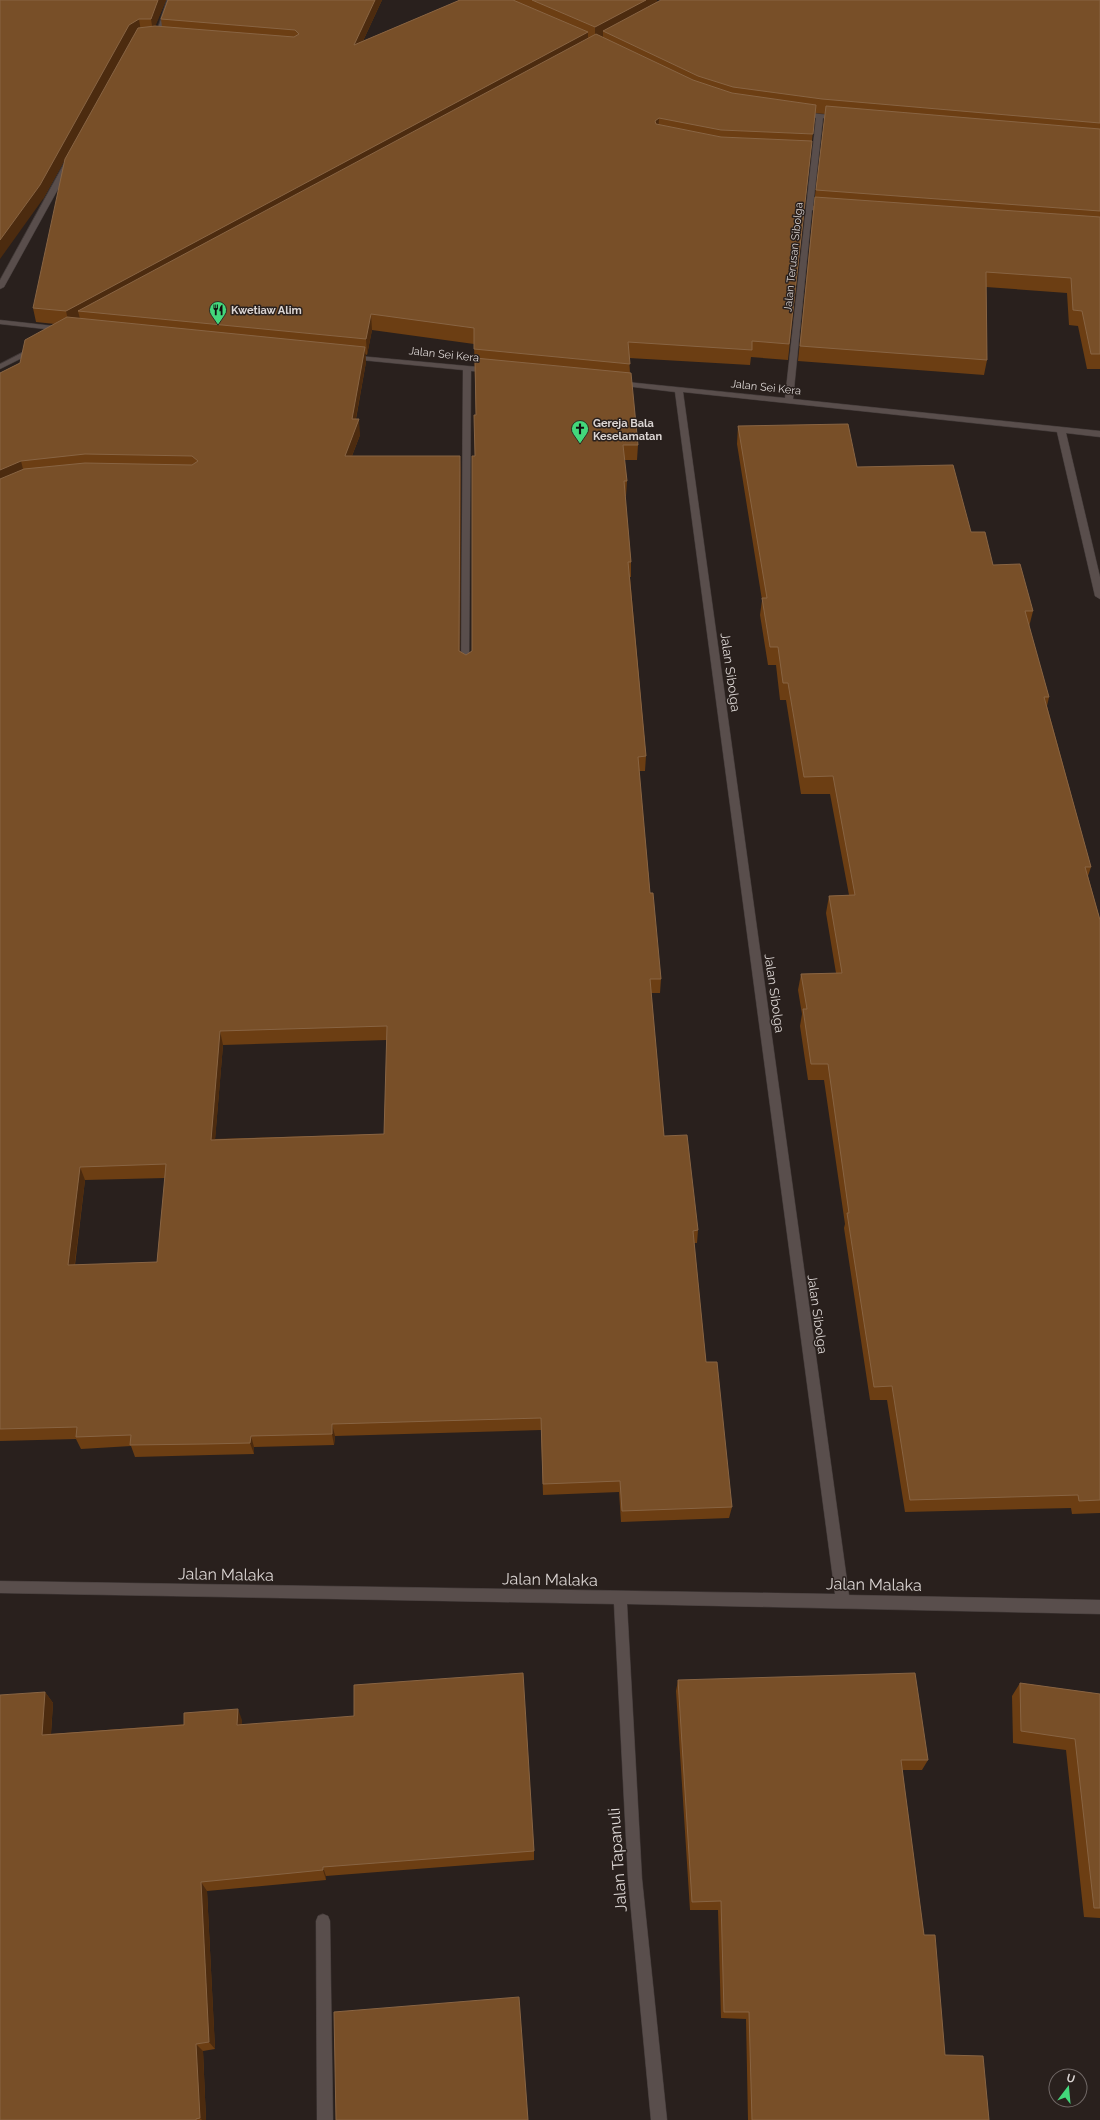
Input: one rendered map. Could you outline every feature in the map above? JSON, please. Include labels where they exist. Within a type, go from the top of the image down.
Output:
[{"type":"street","points":[[149,36],[161,36],[170,0]]},
{"type":"street","points":[[790,113],[843,119]]},
{"type":"street","name":"Jalan Terusan Sibolga","points":[[789,400],[820,117]]},
{"type":"street","points":[[0,287],[72,156]]},
{"type":"street","points":[[809,208],[840,210]]},
{"type":"street","points":[[0,322],[72,330],[59,337]]},
{"type":"street","points":[[0,367],[39,347]]},
{"type":"street","name":"Jalan Sei Kera","points":[[340,356],[498,371]]},
{"type":"street","points":[[466,666],[467,368]]},
{"type":"street","name":"Jalan Sei Kera","points":[[608,382],[1100,434]]},
{"type":"street","name":"Jalan Sibolga","points":[[679,390],[843,1601]]},
{"type":"street","points":[[1061,431],[1100,596]]},
{"type":"street","name":"Jalan Malaka","points":[[0,1587],[843,1601],[1100,1607]]},
{"type":"street","name":"Jalan Tapanuli","points":[[620,1597],[635,1879],[659,2120]]},
{"type":"street","points":[[323,1921],[325,2120]]},
{"type":"building","points":[[0,0],[158,0],[151,19],[139,19],[129,25],[40,185],[0,240]]},
{"type":"building","points":[[168,0],[375,0],[354,45],[460,0],[513,0],[588,32],[66,311],[33,308],[65,159],[138,28],[155,26],[294,37],[299,34],[295,30],[161,19]]},
{"type":"building","points":[[532,0],[646,0],[595,27]]},
{"type":"building","points":[[661,0],[1100,0],[1100,123],[822,99],[733,87],[698,76],[603,31]]},
{"type":"building","points":[[596,34],[693,80],[732,93],[816,105],[813,134],[721,130],[659,118],[655,121],[656,124],[721,137],[812,141],[789,344],[752,341],[752,350],[628,342],[630,364],[474,349],[474,328],[371,314],[366,339],[78,311]]},
{"type":"building","points":[[826,106],[1100,129],[1100,211],[816,190]]},
{"type":"building","points":[[815,197],[1100,217],[1100,354],[1091,354],[1082,311],[1073,310],[1071,278],[986,272],[987,360],[800,346]]},
{"type":"building","points":[[67,317],[365,347],[352,419],[359,419],[345,456],[460,456],[459,651],[466,655],[472,651],[472,456],[475,456],[475,358],[631,373],[638,445],[623,445],[627,481],[624,481],[631,562],[628,562],[646,756],[638,757],[650,893],[653,893],[661,979],[650,979],[664,1136],[687,1135],[698,1230],[693,1231],[706,1362],[717,1362],[732,1507],[622,1511],[620,1481],[543,1484],[541,1418],[332,1424],[332,1434],[251,1436],[250,1443],[206,1444],[130,1445],[131,1435],[76,1437],[77,1427],[0,1429],[0,479],[24,469],[85,463],[192,465],[198,461],[192,456],[85,454],[21,461],[0,470],[0,373],[20,363],[25,340]],"holes":[[[387,1026],[384,1134],[211,1140],[220,1031]],[[166,1164],[157,1262],[68,1265],[80,1167]]]},
{"type":"building","points":[[848,424],[857,467],[953,465],[971,532],[985,532],[993,565],[1020,564],[1033,611],[1025,611],[1049,697],[1044,697],[1091,867],[1085,867],[1100,920],[1100,1500],[1079,1501],[1078,1495],[910,1500],[892,1386],[874,1387],[847,1213],[849,1213],[828,1064],[811,1064],[803,1009],[807,1009],[801,974],[842,973],[829,896],[855,895],[833,776],[804,777],[788,683],[783,683],[778,647],[770,647],[762,598],[767,598],[738,426]]},
{"type":"building","points":[[523,1673],[534,1851],[323,1867],[323,1870],[201,1882],[209,2042],[196,2044],[200,2118],[196,2120],[0,2120],[0,1695],[45,1692],[42,1735],[184,1725],[184,1713],[238,1709],[237,1725],[354,1716],[354,1685]]},
{"type":"building","points":[[915,1673],[928,1760],[901,1760],[924,1935],[935,1935],[945,2055],[983,2056],[989,2120],[752,2120],[749,2012],[724,2012],[721,1901],[692,1902],[678,1680]]},
{"type":"building","points":[[1020,1683],[1100,1694],[1100,1908],[1094,1908],[1075,1739],[1021,1731]]},
{"type":"building","points":[[519,1997],[528,2120],[336,2120],[334,2012]]},
{"type":"place","name":"Kwetiaw Alim","points":[[218,325]]},
{"type":"place","name":"Gereja Bala Keselamatan","points":[[580,444]]}]
